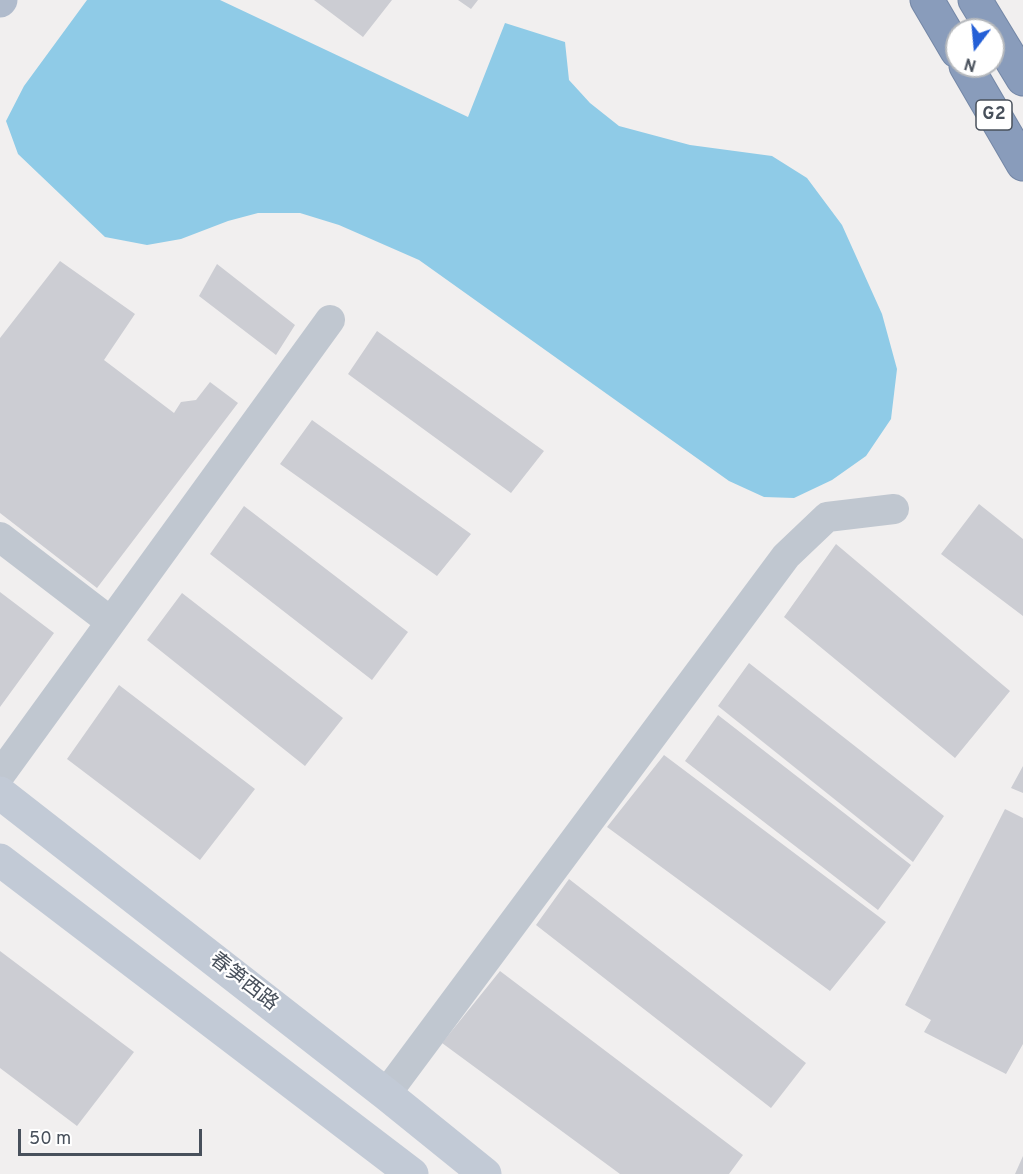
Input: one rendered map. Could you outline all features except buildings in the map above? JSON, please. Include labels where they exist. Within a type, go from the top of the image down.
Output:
[{"type":"highway","points":[[927,0],[945,31]]},
{"type":"highway","name":"G2","points":[[975,0],[1023,79]]},
{"type":"highway","name":"G2","points":[[973,78],[1023,164]]},
{"type":"main road","name":"春笋西路","points":[[0,793],[485,1174]]},
{"type":"main road","points":[[0,860],[412,1174]]},
{"type":"street","points":[[0,775],[330,320]]},
{"type":"street","points":[[386,1094],[786,556],[827,518],[894,508]]},
{"type":"street","points":[[0,537],[111,622]]},
{"type":"water","points":[[87,0],[220,0],[468,117],[505,23],[565,42],[569,80],[590,103],[619,126],[690,145],[772,156],[807,178],[842,225],[882,314],[897,369],[891,419],[866,456],[832,480],[794,498],[764,497],[729,481],[419,260],[339,225],[300,213],[258,213],[228,221],[181,239],[147,245],[105,237],[18,154],[6,121],[24,86]]}]
